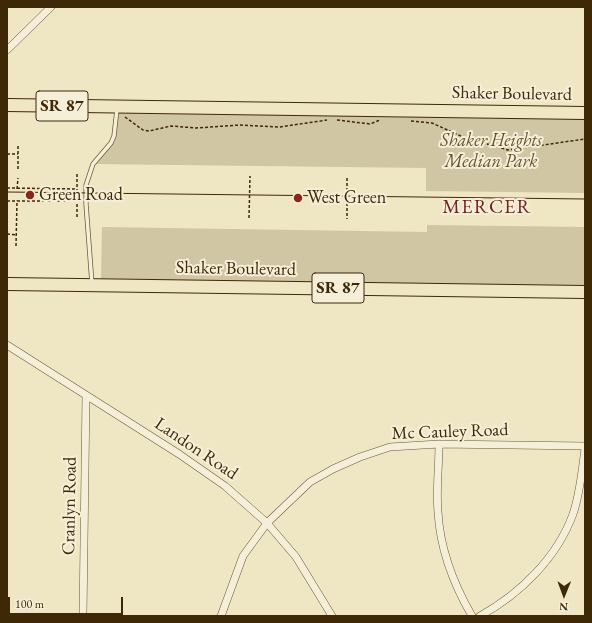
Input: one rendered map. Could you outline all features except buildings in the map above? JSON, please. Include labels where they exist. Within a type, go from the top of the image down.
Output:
[{"type":"main road","name":"Shaker Boulevard","points":[[7,105],[119,111],[585,113]]},
{"type":"main road","name":"Shaker Boulevard","points":[[7,284],[585,292]]},
{"type":"street","points":[[7,50],[51,7]]},
{"type":"street","name":"Landon Road","points":[[7,345],[179,454],[225,486],[267,523],[296,557],[332,616]]},
{"type":"street","name":"Cranlyn Road","points":[[84,616],[86,396]]},
{"type":"street","points":[[439,444],[438,512],[444,549],[462,599],[472,616]]},
{"type":"street","name":"Mc Cauley Road","points":[[221,616],[244,556],[267,523],[310,482],[333,469],[360,457],[390,447],[439,444],[585,447]]},
{"type":"street","points":[[480,616],[497,607],[522,588],[542,565],[560,539],[573,514],[581,482],[585,447]]},
{"type":"lane","points":[[92,285],[86,217],[86,185],[93,164],[111,143],[114,136],[119,111]]},
{"type":"path","points":[[119,111],[143,130],[149,131],[171,126],[196,128],[240,126],[280,127],[328,120]]},
{"type":"path","points":[[334,120],[370,124],[384,119]]},
{"type":"path","points":[[405,120],[432,123],[463,137],[508,150],[585,139]]},
{"type":"path","points":[[18,145],[18,169]]},
{"type":"path","points":[[7,154],[18,154]]},
{"type":"path","points":[[77,174],[77,216]]},
{"type":"path","points":[[249,218],[250,176]]},
{"type":"path","points":[[18,178],[18,189]]},
{"type":"path","points":[[347,178],[347,219]]},
{"type":"path","points":[[7,188],[77,189]]},
{"type":"path","points":[[7,201],[77,201]]},
{"type":"path","points":[[16,246],[17,201]]},
{"type":"path","points":[[7,234],[17,234]]},
{"type":"green space","name":"Shaker Heights Median Park","points":[[117,106],[585,113],[585,193],[426,191],[426,168],[93,164],[114,136]]},
{"type":"green space","points":[[427,225],[585,227],[585,287],[101,280],[102,227],[427,232]]},
{"type":"tram line","points":[[7,192],[585,199]]},
{"type":"place","name":"Green Road","points":[[30,195]]},
{"type":"place","name":"West Green","points":[[298,198]]},
{"type":"district","name":"MERCER","points":[[487,208]]}]
